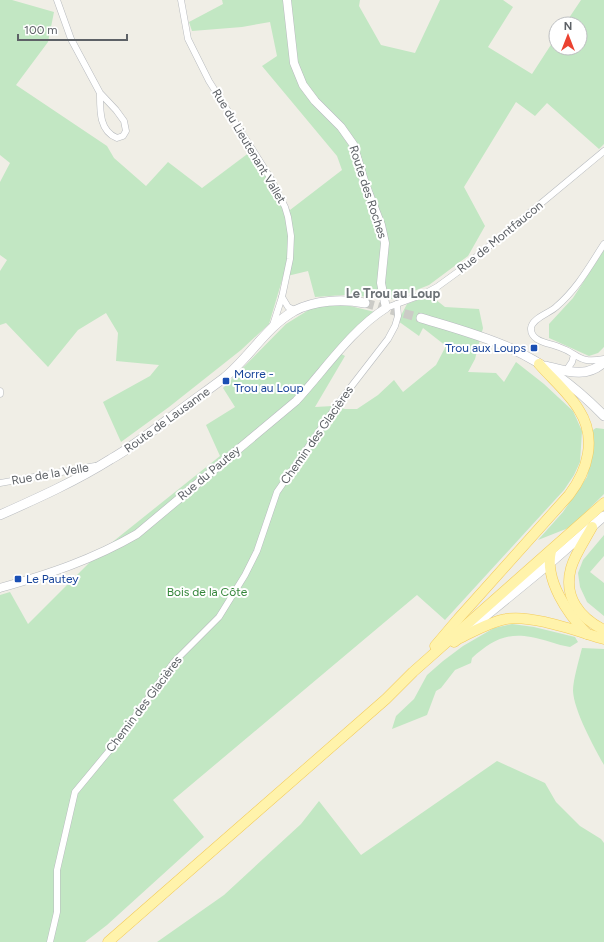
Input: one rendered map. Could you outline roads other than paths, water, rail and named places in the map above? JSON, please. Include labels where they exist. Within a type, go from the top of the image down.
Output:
[{"type":"main road","name":"Route de Lausanne","points":[[0,515],[100,466],[140,441],[224,378],[245,358],[271,329],[296,310],[324,301],[365,303]]},
{"type":"main road","points":[[421,318],[493,341],[521,353],[577,391],[604,416]]},
{"type":"main road","points":[[539,364],[578,373],[599,367],[604,362]]},
{"type":"main road","points":[[413,672],[458,619],[569,495],[582,476],[588,459],[589,441],[587,425],[575,403],[539,364]]},
{"type":"main road","points":[[386,699],[413,672],[604,503]]},
{"type":"main road","points":[[108,942],[386,699],[416,676],[604,516]]},
{"type":"main road","points":[[592,527],[571,567],[570,589],[573,601],[584,617],[592,624],[604,630]]},
{"type":"main road","points":[[551,551],[549,564],[555,585],[565,606],[576,623],[588,635]]},
{"type":"main road","points":[[458,639],[497,621],[524,618],[536,620],[604,640]]},
{"type":"street","points":[[57,0],[71,39],[100,93],[124,121],[126,131],[123,136],[117,138],[106,132],[100,106],[100,93]]},
{"type":"street","name":"Rue du Lieutenant Vallet","points":[[181,0],[188,39],[209,80],[271,179],[285,207],[290,226],[291,245],[282,297],[271,329]]},
{"type":"street","name":"Route des Roches","points":[[287,0],[294,63],[300,78],[303,85],[315,101],[342,127],[353,144],[365,184],[381,225],[385,243],[381,282],[386,308]]},
{"type":"street","name":"Rue de Montfaucon","points":[[386,308],[424,294],[437,287],[539,206],[604,151]]},
{"type":"street","points":[[604,244],[578,284],[556,308],[533,323],[531,328],[532,332],[537,338],[546,343],[564,348],[581,359],[589,361],[604,359]]},
{"type":"street","points":[[282,297],[288,307],[296,310]]},
{"type":"street","name":"Chemin des Glacières","points":[[50,942],[57,912],[57,870],[75,792],[119,739],[174,662],[219,617],[245,575],[257,551],[277,492],[340,401],[388,338],[395,326],[398,316],[397,304]]},
{"type":"street","name":"Rue du Pautey","points":[[0,588],[80,562],[113,548],[136,534],[296,401],[359,330],[386,308]]},
{"type":"street","points":[[566,371],[572,362],[574,355]]},
{"type":"street","name":"Rue de la Velle","points":[[0,483],[100,466]]},
{"type":"tunnel","points":[[365,303],[421,318]]},
{"type":"place","name":"Trou aux Loups","points":[[534,348]]},
{"type":"place","name":"Morre - Trou au Loup","points":[[226,381]]},
{"type":"place","name":"Le Pautey","points":[[18,579]]},
{"type":"district","name":"Le Trou au Loup","points":[[393,293]]},
{"type":"park label","name":"Bois de la Côte","points":[[207,592]]}]
